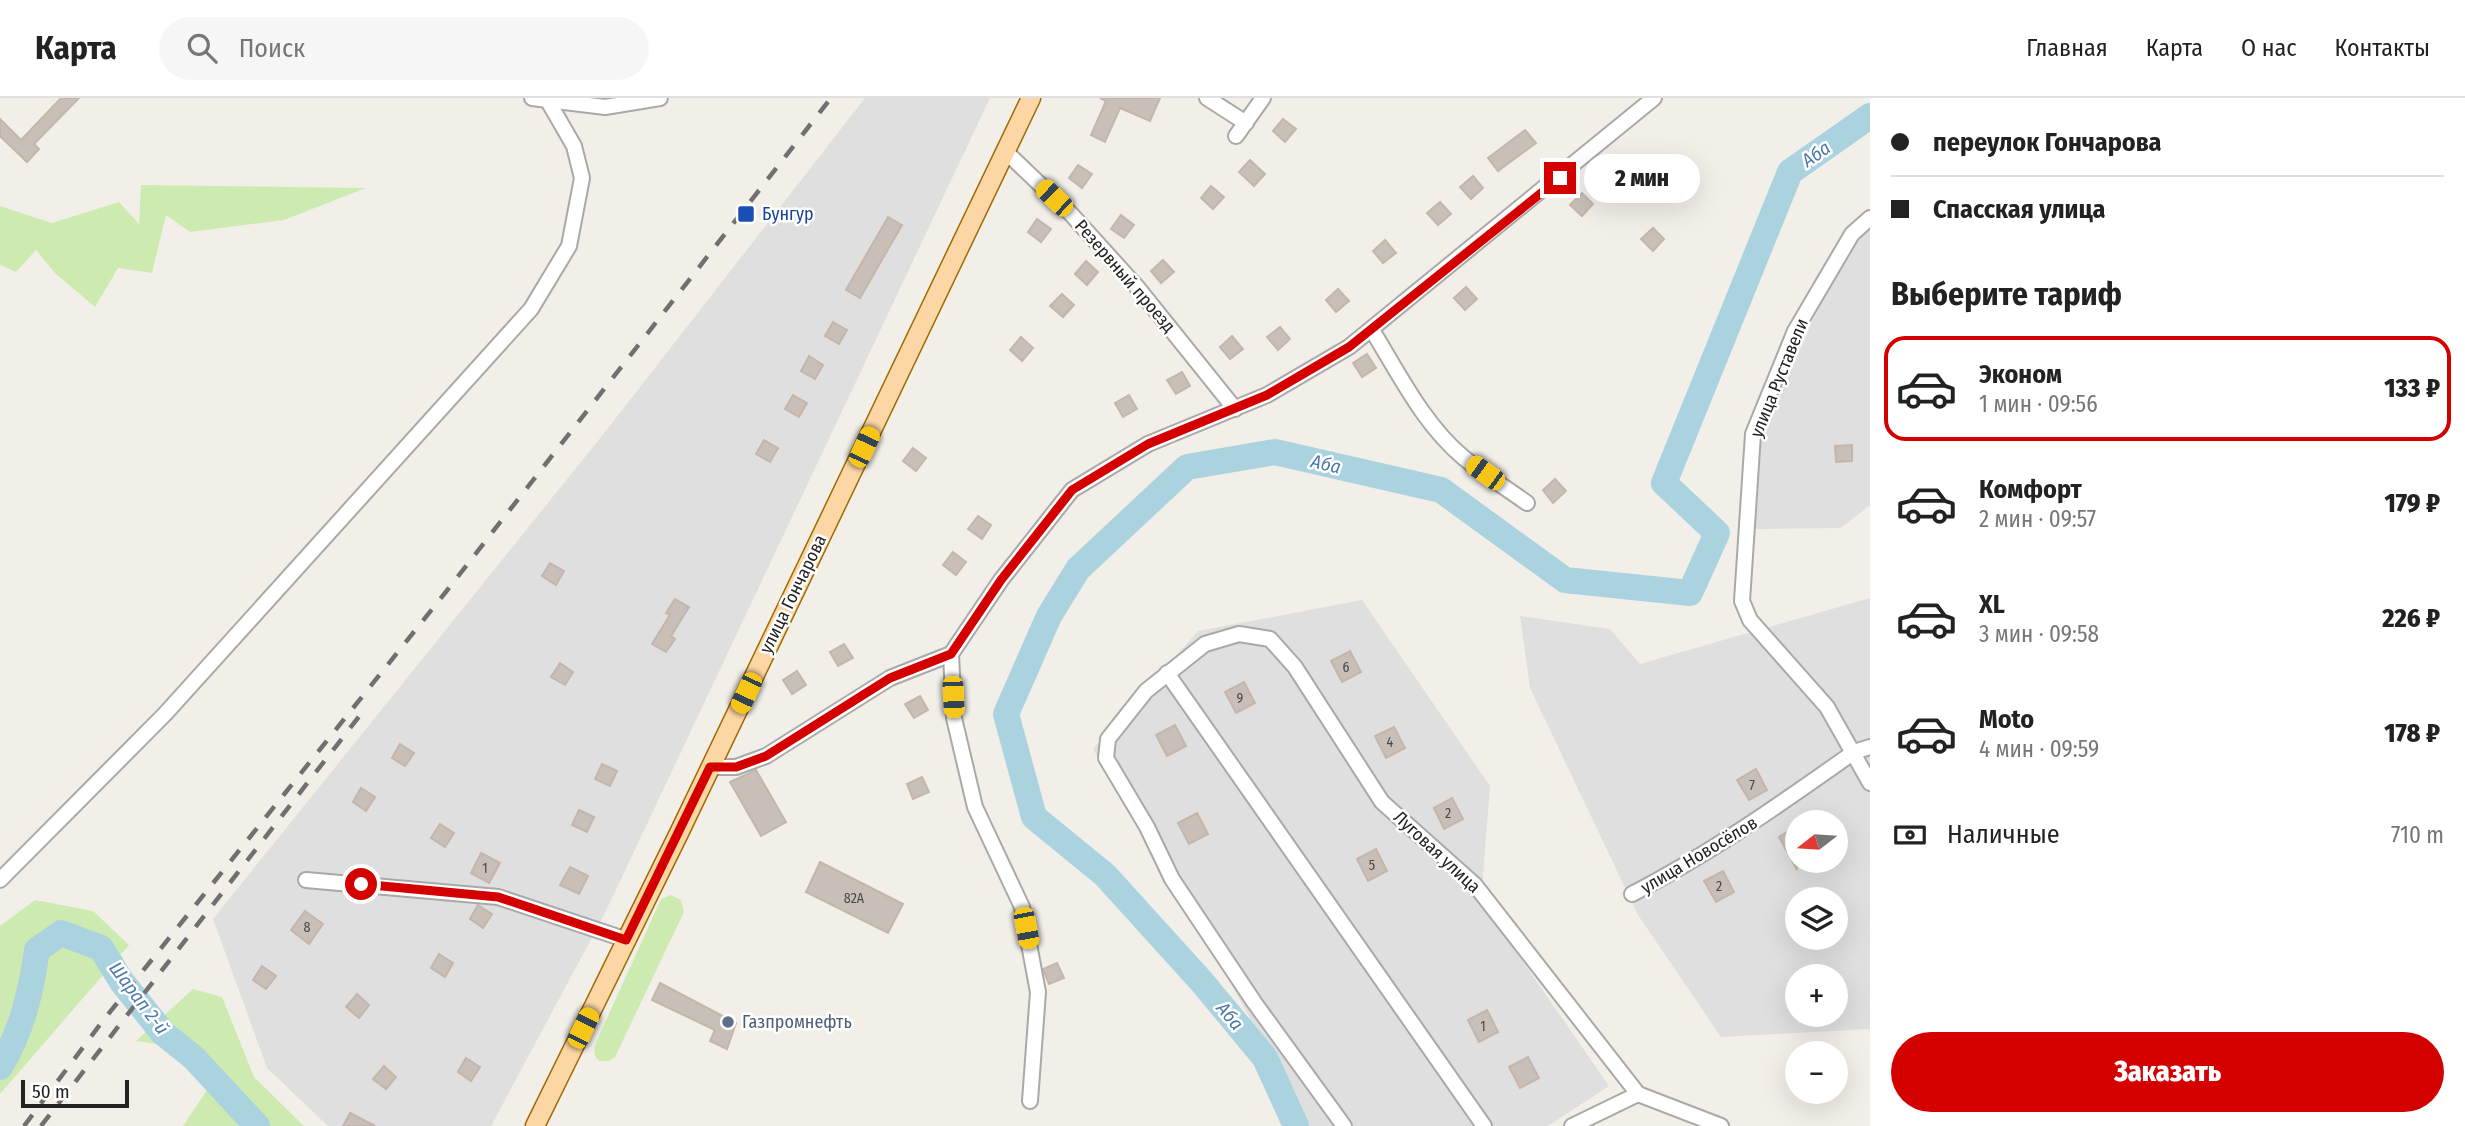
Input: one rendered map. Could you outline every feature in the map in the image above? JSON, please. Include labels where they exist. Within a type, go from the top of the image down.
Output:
[{"type":"main road","name":"улица Гончарова","points":[[535,1126],[1031,98]]},
{"type":"street","points":[[533,98],[605,107],[660,98]]},
{"type":"street","points":[[1207,98],[1246,123]]},
{"type":"street","points":[[1236,136],[1263,98]]},
{"type":"street","points":[[710,767],[736,767],[766,756],[890,678],[951,654],[1001,580],[1072,490],[1148,444],[1267,395],[1349,347],[1654,98]]},
{"type":"street","points":[[0,880],[165,715],[531,309],[569,246],[582,178],[574,146],[548,101]]},
{"type":"street","name":"Резервный проезд","points":[[1006,152],[1071,214],[1137,287],[1235,409]]},
{"type":"street","name":"улица Руставели","points":[[1854,752],[1827,707],[1750,620],[1742,601],[1753,434],[1795,331],[1852,234],[1870,218]]},
{"type":"street","points":[[1372,330],[1425,416],[1463,457],[1527,503]]},
{"type":"street","name":"Луговая улица","points":[[1344,1126],[1254,1002],[1172,879],[1147,827],[1106,758],[1108,739],[1146,691],[1205,644],[1238,634],[1270,639],[1318,699],[1382,802],[1475,885],[1637,1094]]},
{"type":"street","points":[[951,654],[954,718],[975,807],[1022,906],[1038,992],[1030,1101]]},
{"type":"street","points":[[1167,673],[1484,1126]]},
{"type":"street","name":"улица Новосёлов","points":[[1632,894],[1689,865],[1854,752],[1870,747]]},
{"type":"street","points":[[1854,752],[1870,783]]},
{"type":"street","points":[[306,880],[498,897],[626,940]]},
{"type":"street","points":[[1572,1126],[1637,1094],[1721,1126]]},
{"type":"shaded area","points":[[865,98],[990,98],[604,915],[491,1126],[328,1126],[267,1068],[213,919],[605,432]]},
{"type":"shaded area","points":[[1870,229],[1870,505],[1841,528],[1755,529],[1760,441],[1841,256]]},
{"type":"shaded area","points":[[1870,598],[1870,1029],[1721,1037],[1638,915],[1530,688],[1520,616],[1610,629],[1640,664]]},
{"type":"shaded area","points":[[1362,600],[1490,786],[1481,901],[1609,1086],[1548,1126],[1308,1126],[1234,989],[1093,749],[1198,631]]},
{"type":"green space","points":[[141,185],[366,188],[284,220],[190,232],[166,215],[152,273],[118,268],[95,307],[55,273],[36,250],[16,272],[0,265],[0,206],[52,223],[119,202],[139,224]]},
{"type":"green space","points":[[671,895],[681,900],[684,912],[615,1057],[609,1061],[599,1061],[594,1047],[661,899]]},
{"type":"green space","points":[[35,900],[93,911],[129,945],[0,1094],[0,926]]},
{"type":"green space","points":[[193,989],[222,997],[254,1077],[304,1126],[183,1126],[217,1075],[169,1046],[136,1041]]},
{"type":"building","points":[[61,98],[79,98],[34,144],[39,149],[27,162],[0,136],[0,119],[21,140]]},
{"type":"building","points":[[1100,98],[1160,98],[1150,121],[1120,108],[1105,142],[1091,135],[1106,101]]},
{"type":"building","points":[[1283,119],[1296,129],[1285,142],[1273,131]]},
{"type":"building","points":[[1525,130],[1536,143],[1498,171],[1488,158]]},
{"type":"building","points":[[1250,160],[1265,174],[1254,186],[1239,172]]},
{"type":"building","points":[[1624,163],[1636,175],[1624,187],[1613,175]]},
{"type":"building","points":[[1078,165],[1092,174],[1082,188],[1069,178]]},
{"type":"building","points":[[1473,176],[1483,188],[1471,199],[1460,187]]},
{"type":"building","points":[[1211,186],[1224,197],[1213,209],[1201,198]]},
{"type":"building","points":[[1582,193],[1593,204],[1582,216],[1570,205]]},
{"type":"building","points":[[1440,202],[1451,214],[1438,225],[1427,213]]},
{"type":"building","points":[[1121,215],[1134,225],[1124,238],[1111,229]]},
{"type":"building","points":[[888,217],[902,225],[860,298],[846,290]]},
{"type":"building","points":[[1037,219],[1051,229],[1041,242],[1028,232]]},
{"type":"building","points":[[1653,228],[1664,239],[1653,251],[1641,239]]},
{"type":"building","points":[[1385,240],[1396,253],[1383,263],[1373,251]]},
{"type":"building","points":[[1163,260],[1174,272],[1161,283],[1151,271]]},
{"type":"building","points":[[1086,261],[1098,272],[1087,285],[1075,274]]},
{"type":"building","points":[[1466,287],[1477,299],[1465,310],[1454,298]]},
{"type":"building","points":[[1338,289],[1349,301],[1336,312],[1326,300]]},
{"type":"building","points":[[1062,294],[1074,305],[1063,317],[1050,306]]},
{"type":"building","points":[[833,322],[847,330],[839,344],[825,336]]},
{"type":"building","points":[[1280,327],[1290,339],[1278,350],[1267,337]]},
{"type":"building","points":[[1232,336],[1243,349],[1230,359],[1220,347]]},
{"type":"building","points":[[1021,337],[1033,348],[1022,361],[1010,350]]},
{"type":"building","points":[[1367,354],[1376,368],[1362,377],[1353,363]]},
{"type":"building","points":[[809,356],[823,365],[815,379],[801,371]]},
{"type":"building","points":[[1182,372],[1190,386],[1176,394],[1167,380]]},
{"type":"building","points":[[793,395],[807,403],[799,417],[785,409]]},
{"type":"building","points":[[1129,395],[1137,409],[1123,417],[1115,403]]},
{"type":"building","points":[[764,440],[778,448],[770,462],[756,454]]},
{"type":"building","points":[[1852,445],[1852,461],[1836,462],[1835,446]]},
{"type":"building","points":[[913,448],[926,458],[916,471],[903,461]]},
{"type":"building","points":[[1555,479],[1566,491],[1553,503],[1543,490]]},
{"type":"building","points":[[978,516],[991,525],[982,539],[968,529]]},
{"type":"building","points":[[953,552],[966,562],[956,575],[943,565]]},
{"type":"building","points":[[550,563],[564,571],[556,585],[542,576]]},
{"type":"building","points":[[675,599],[689,607],[671,636],[675,639],[666,652],[652,644],[670,615],[666,613]]},
{"type":"building","points":[[844,644],[853,658],[838,666],[830,652]]},
{"type":"building","points":[[1350,651],[1361,672],[1342,682],[1331,661]]},
{"type":"building","points":[[560,663],[573,672],[565,685],[551,677]]},
{"type":"building","points":[[797,671],[806,685],[792,694],[783,680]]},
{"type":"building","points":[[1244,682],[1255,703],[1236,713],[1225,692]]},
{"type":"building","points":[[920,696],[928,710],[914,718],[905,704]]},
{"type":"building","points":[[1175,725],[1186,746],[1167,756],[1156,735]]},
{"type":"building","points":[[1394,727],[1405,748],[1386,758],[1375,736]]},
{"type":"building","points":[[400,744],[414,753],[405,766],[392,758]]},
{"type":"building","points":[[602,764],[617,771],[610,786],[595,779]]},
{"type":"building","points":[[1756,769],[1767,790],[1749,800],[1737,780]]},
{"type":"building","points":[[756,770],[786,822],[761,836],[730,782]]},
{"type":"building","points":[[922,777],[929,792],[913,799],[907,784]]},
{"type":"building","points":[[361,788],[375,797],[366,811],[353,802]]},
{"type":"building","points":[[1452,798],[1463,819],[1444,829],[1434,808]]},
{"type":"building","points":[[579,810],[594,817],[587,832],[572,825]]},
{"type":"building","points":[[1197,813],[1208,834],[1189,844],[1178,823]]},
{"type":"building","points":[[440,824],[454,833],[445,847],[431,838]]},
{"type":"building","points":[[1785,833],[1785,848],[1779,837]]},
{"type":"building","points":[[1376,849],[1387,871],[1368,881],[1357,859]]},
{"type":"building","points":[[481,853],[500,863],[489,883],[471,873]]},
{"type":"building","points":[[820,862],[903,904],[888,933],[806,892]]},
{"type":"building","points":[[570,867],[588,876],[579,894],[560,885]]},
{"type":"building","points":[[1723,871],[1734,892],[1716,902],[1704,881]]},
{"type":"building","points":[[478,905],[492,914],[483,928],[470,919]]},
{"type":"building","points":[[305,911],[323,924],[309,944],[291,930]]},
{"type":"building","points":[[439,954],[453,963],[445,977],[431,968]]},
{"type":"building","points":[[1057,963],[1064,978],[1049,984],[1043,969]]},
{"type":"building","points":[[262,966],[276,976],[266,989],[253,980]]},
{"type":"building","points":[[660,983],[736,1023],[727,1049],[710,1041],[715,1030],[652,1000]]},
{"type":"building","points":[[357,994],[369,1005],[359,1018],[346,1007]]},
{"type":"building","points":[[1487,1010],[1498,1032],[1479,1042],[1468,1020]]},
{"type":"building","points":[[1528,1057],[1539,1078],[1520,1088],[1509,1067]]},
{"type":"building","points":[[466,1058],[480,1067],[471,1081],[458,1072]]},
{"type":"building","points":[[384,1066],[396,1077],[386,1089],[373,1079]]},
{"type":"building","points":[[350,1113],[375,1126],[343,1126]]},
{"type":"waterway","name":"Аба","points":[[1296,1126],[1265,1058],[1202,982],[1105,875],[1034,817],[1006,714],[1049,616],[1078,569],[1187,467],[1275,452],[1441,490],[1565,580],[1690,593],[1717,533],[1664,483],[1790,172],[1870,116]]},
{"type":"waterway","name":"Шарап 2-й","points":[[0,1067],[24,1011],[37,950],[61,933],[101,948],[122,982],[163,1033],[194,1058],[257,1126]]},
{"type":"railway","points":[[24,1126],[102,1022],[445,593],[831,98]]},
{"type":"railway","points":[[41,1126],[361,714]]},
{"type":"place","name":"Бунгур","points":[[746,214]]},
{"type":"place","name":"Газпромнефть","points":[[728,1022]]},
{"type":"route","points":[[361,884],[498,897],[626,940],[710,767],[736,767],[766,756],[890,678],[951,654],[1001,580],[1072,490],[1148,444],[1267,395],[1349,347],[1560,178]]}]
